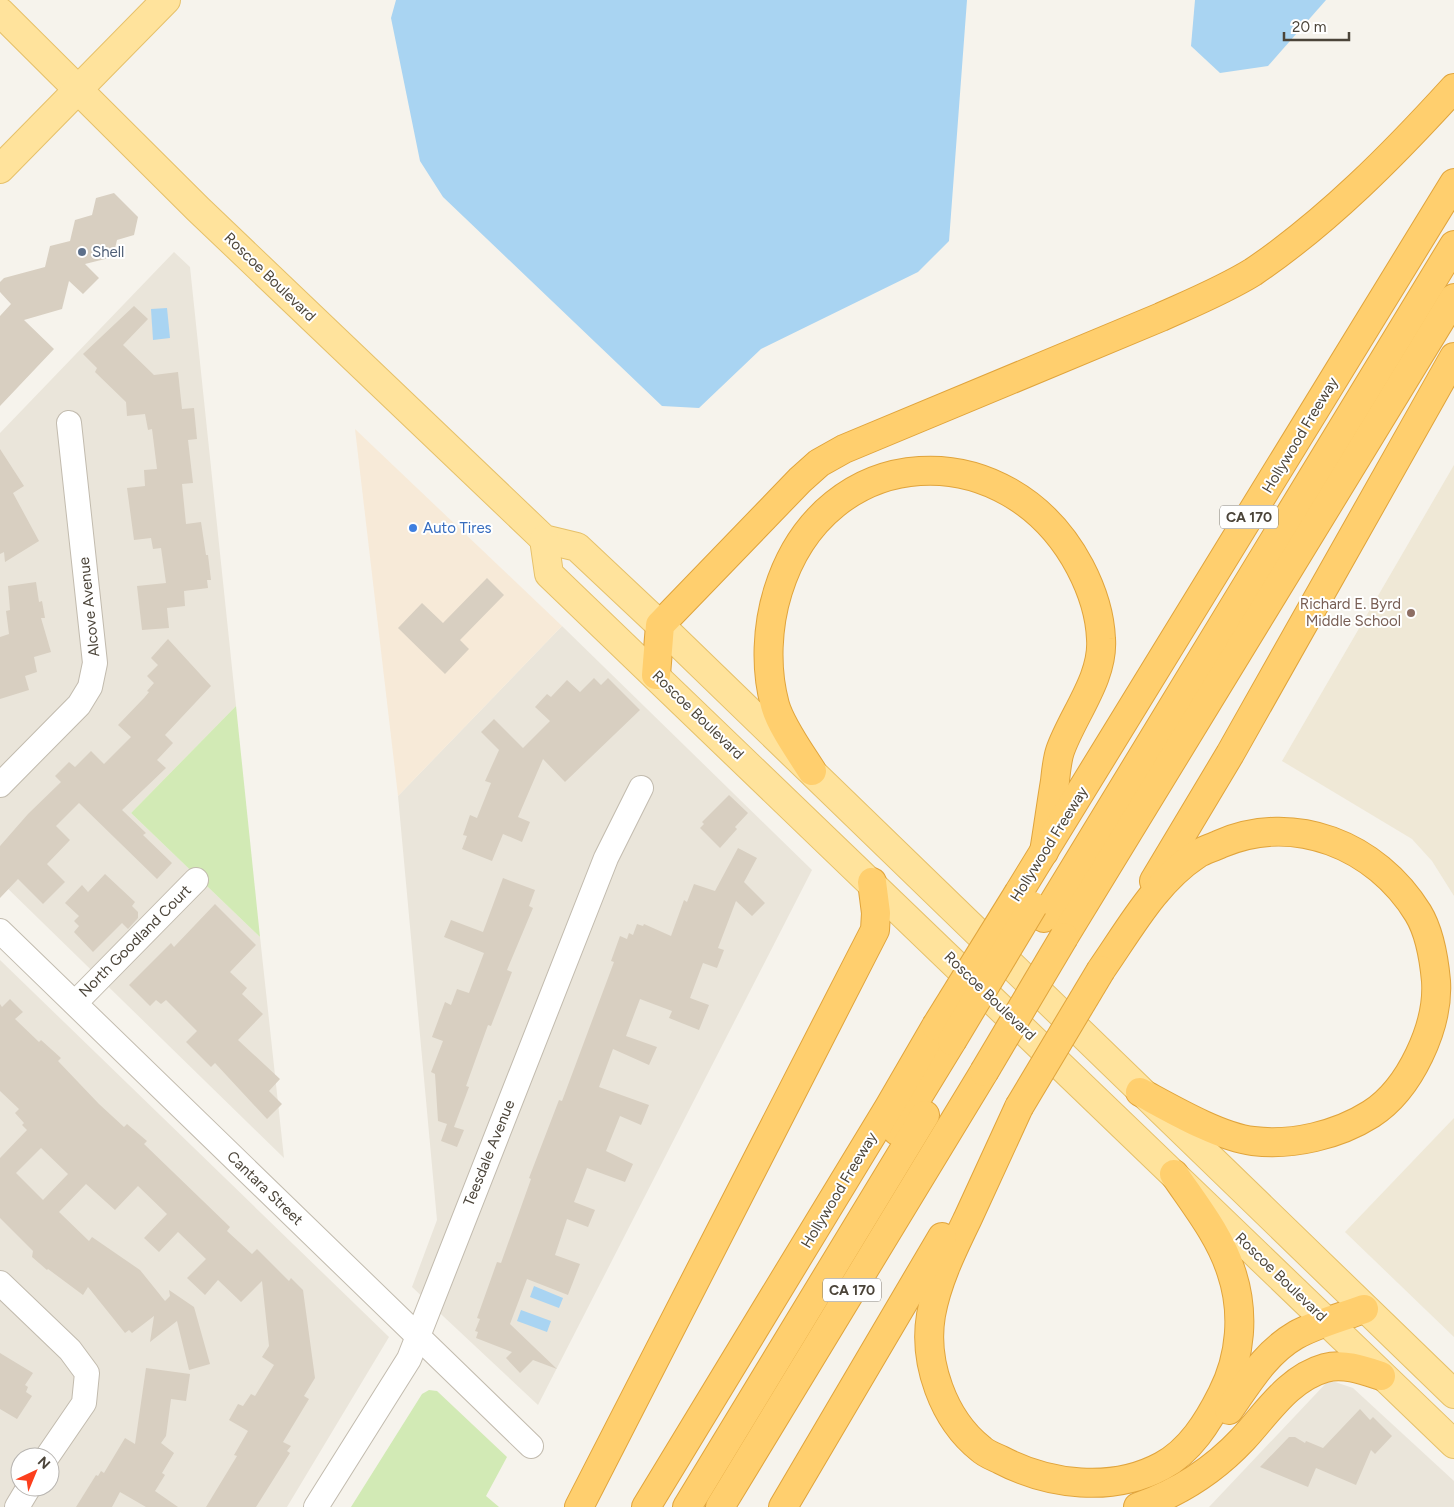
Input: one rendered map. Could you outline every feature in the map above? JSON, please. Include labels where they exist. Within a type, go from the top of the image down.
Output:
[{"type":"highway","points":[[656,675],[660,625],[758,522],[819,463],[844,449],[1212,295],[1252,272],[1299,238],[1338,205],[1390,155],[1454,88]]},
{"type":"highway","name":"Hollywood Freeway","points":[[646,1507],[890,1107],[950,1040],[1032,905],[1044,852],[1454,183]]},
{"type":"highway","points":[[667,1507],[1454,214]]},
{"type":"highway","points":[[1032,905],[1454,245]]},
{"type":"highway","name":"CA 170","points":[[720,1507],[1064,937],[1454,298]]},
{"type":"highway","points":[[783,1507],[1230,754],[1454,357]]},
{"type":"highway","points":[[812,772],[775,706],[769,660],[772,612],[784,574],[801,540],[824,513],[855,489],[886,475],[924,469],[963,474],[1005,490],[1052,524],[1086,578],[1095,606],[1102,640],[1096,671],[1084,702],[1060,751],[1044,852]]},
{"type":"highway","points":[[1101,970],[1165,881],[1197,854],[1237,837],[1276,830],[1320,836],[1360,853],[1394,881],[1419,914],[1430,946],[1436,981],[1434,1015],[1423,1047],[1402,1085],[1372,1113],[1338,1131],[1294,1141],[1252,1141],[1215,1129],[1140,1092]]},
{"type":"highway","points":[[579,1507],[874,930],[876,913],[872,882]]},
{"type":"highway","points":[[687,1507],[950,1040]]},
{"type":"highway","points":[[1019,1107],[940,1279],[931,1316],[930,1353],[939,1390],[956,1422],[981,1450],[1013,1466],[1048,1478],[1090,1483],[1129,1479],[1163,1466],[1221,1420],[1255,1371],[1277,1348],[1296,1335],[1364,1309]]},
{"type":"highway","points":[[1174,1174],[1217,1239],[1231,1271],[1240,1307],[1238,1343],[1230,1378],[1213,1412],[1192,1442]]},
{"type":"highway","points":[[1138,1507],[1188,1485],[1215,1464],[1242,1440],[1274,1403],[1303,1377],[1326,1367],[1352,1367],[1381,1376]]},
{"type":"main road","points":[[0,169],[166,0]]},
{"type":"main road","name":"Roscoe Boulevard","points":[[0,12],[198,209],[544,538],[577,547],[660,625],[1364,1309],[1454,1394]]},
{"type":"main road","name":"Roscoe Boulevard","points":[[544,538],[549,574],[872,882],[1329,1322],[1381,1376],[1454,1444]]},
{"type":"street","name":"Alcove Avenue","points":[[0,786],[79,706],[90,687],[95,663],[69,423]]},
{"type":"street","name":"Teesdale Avenue","points":[[316,1507],[409,1359],[606,858],[641,788]]},
{"type":"street","name":"North Goodland Court","points":[[74,1002],[196,880]]},
{"type":"street","name":"Cantara Street","points":[[0,931],[531,1446]]},
{"type":"street","points":[[0,1283],[70,1350],[87,1373],[84,1403],[54,1447]]},
{"type":"shaded area","points":[[174,252],[190,267],[236,706],[131,813],[260,937],[284,1158],[0,881],[0,433]]},
{"type":"shaded area","name":"Auto Tires","points":[[355,429],[562,626],[398,796]]},
{"type":"shaded area","name":"Richard E. Byrd Middle School","points":[[1454,465],[1454,896],[1432,861],[1412,839],[1282,761]]},
{"type":"shaded area","points":[[562,626],[812,870],[538,1405],[412,1287],[437,1220],[398,796]]},
{"type":"shaded area","points":[[0,960],[389,1337],[287,1507],[0,1507]]},
{"type":"shaded area","points":[[1454,1118],[1454,1337],[1345,1232]]},
{"type":"shaded area","points":[[1329,1380],[1353,1388],[1454,1481],[1454,1507],[1209,1507]]},
{"type":"green space","points":[[236,706],[260,937],[131,813]]},
{"type":"green space","points":[[429,1390],[437,1391],[507,1457],[486,1496],[499,1507],[351,1507],[422,1394]]},
{"type":"water","points":[[396,0],[967,0],[949,241],[918,272],[761,349],[699,408],[662,406],[443,197],[420,161],[391,18]]},
{"type":"water","points":[[1195,0],[1326,0],[1268,66],[1220,73],[1191,46]]},
{"type":"water","points":[[167,308],[170,338],[153,340],[151,309]]},
{"type":"water","points":[[534,1286],[563,1298],[559,1308],[530,1297]]},
{"type":"water","points":[[521,1310],[551,1321],[547,1332],[517,1321]]},
{"type":"building","name":"Shell","points":[[114,193],[138,217],[134,235],[117,240],[113,257],[85,264],[99,278],[83,294],[69,281],[62,309],[24,320],[54,349],[0,406],[0,316],[11,304],[0,292],[0,282],[4,278],[45,267],[50,246],[70,241],[75,220],[92,215],[96,198]]},
{"type":"building","points":[[134,306],[148,319],[123,345],[154,375],[178,372],[182,409],[194,408],[197,439],[188,440],[193,483],[182,484],[186,524],[201,522],[211,580],[207,580],[208,588],[184,591],[185,606],[167,608],[169,628],[142,630],[137,586],[166,583],[161,548],[153,549],[151,538],[134,540],[127,488],[145,486],[144,470],[157,469],[152,429],[148,430],[145,414],[127,416],[126,402],[95,372],[97,368],[83,354]]},
{"type":"building","points":[[0,449],[24,486],[13,493],[39,541],[5,562],[4,552],[0,554]]},
{"type":"building","points":[[487,578],[504,595],[460,640],[469,649],[445,674],[398,628],[422,603],[443,623]]},
{"type":"building","points":[[36,582],[39,602],[42,601],[45,618],[41,618],[51,652],[34,657],[37,672],[25,676],[29,690],[0,699],[0,637],[9,634],[6,611],[10,610],[8,586]]},
{"type":"building","points":[[168,639],[211,686],[165,735],[173,743],[157,760],[166,768],[122,810],[146,833],[143,835],[172,863],[157,879],[79,803],[56,826],[70,840],[47,864],[65,882],[43,904],[18,879],[0,898],[0,846],[28,814],[61,782],[55,776],[69,762],[75,767],[91,751],[104,764],[131,737],[118,725],[149,692],[147,691],[154,683],[147,676],[158,665],[151,658]]},
{"type":"building","points":[[594,678],[601,685],[608,678],[640,710],[565,782],[543,759],[518,817],[530,822],[522,842],[503,834],[492,861],[462,849],[467,836],[463,835],[470,815],[477,818],[491,783],[485,781],[499,750],[481,732],[494,719],[523,748],[550,721],[535,707],[547,694],[551,697],[567,680],[580,692]]},
{"type":"building","points":[[729,795],[748,813],[720,848],[700,828],[704,824],[702,822]]},
{"type":"building","points":[[738,848],[757,858],[744,882],[765,903],[752,916],[736,901],[718,948],[724,950],[717,968],[703,963],[690,998],[709,1005],[699,1030],[669,1018],[672,1011],[640,999],[626,1036],[657,1047],[649,1065],[613,1049],[599,1087],[649,1105],[641,1125],[620,1116],[606,1151],[633,1164],[625,1182],[587,1168],[574,1202],[595,1210],[588,1227],[567,1219],[555,1255],[580,1264],[568,1295],[527,1279],[510,1324],[557,1369],[533,1360],[520,1373],[506,1358],[512,1352],[476,1338],[478,1332],[475,1331],[480,1319],[477,1318],[497,1262],[501,1263],[531,1179],[529,1178],[559,1100],[562,1101],[614,962],[611,961],[620,936],[627,939],[629,933],[633,935],[637,924],[643,926],[644,924],[671,936],[684,900],[687,902],[694,884],[715,891]]},
{"type":"building","points":[[105,874],[135,902],[132,906],[138,912],[138,918],[128,929],[122,923],[93,952],[74,932],[79,926],[74,921],[79,916],[65,903],[82,885],[88,892]]},
{"type":"building","points":[[503,878],[535,890],[529,906],[533,908],[507,970],[512,972],[491,1026],[488,1025],[466,1086],[469,1087],[454,1127],[464,1130],[457,1147],[441,1141],[447,1124],[438,1121],[435,1074],[431,1072],[443,1041],[432,1037],[445,1002],[451,1005],[457,989],[469,993],[484,953],[444,937],[451,920],[483,932]]},
{"type":"building","points":[[215,904],[256,945],[230,972],[247,988],[242,994],[263,1014],[238,1040],[280,1079],[269,1091],[282,1104],[267,1119],[215,1063],[211,1067],[186,1042],[197,1031],[166,1000],[161,1004],[156,1000],[150,1006],[129,985],[171,943],[174,947]]},
{"type":"building","points":[[10,999],[23,1012],[15,1019],[39,1042],[41,1040],[61,1058],[58,1061],[99,1104],[124,1127],[127,1124],[147,1141],[144,1144],[230,1227],[227,1231],[252,1254],[257,1249],[289,1281],[291,1278],[303,1290],[315,1378],[304,1396],[309,1399],[283,1442],[291,1446],[287,1451],[290,1453],[256,1507],[206,1507],[237,1456],[234,1455],[248,1431],[229,1420],[238,1404],[243,1406],[251,1394],[255,1396],[274,1365],[262,1357],[269,1346],[262,1281],[241,1302],[218,1280],[205,1295],[187,1278],[206,1259],[178,1232],[159,1252],[144,1238],[167,1214],[138,1186],[115,1210],[86,1184],[59,1212],[89,1241],[92,1237],[140,1270],[165,1301],[170,1296],[169,1290],[194,1307],[210,1364],[189,1370],[177,1321],[150,1342],[154,1316],[132,1333],[129,1330],[125,1333],[88,1287],[83,1295],[32,1257],[33,1251],[0,1218],[0,1158],[27,1130],[22,1125],[24,1123],[15,1113],[19,1109],[0,1091],[0,1004],[2,1007]],"holes":[[[41,1148],[68,1174],[43,1200],[16,1173]]]},
{"type":"building","points":[[0,1353],[33,1373],[25,1385],[28,1387],[26,1392],[32,1396],[17,1419],[0,1409]]},
{"type":"building","points":[[146,1368],[190,1374],[186,1401],[171,1399],[166,1436],[161,1443],[174,1453],[162,1473],[165,1475],[155,1491],[178,1507],[146,1507],[120,1492],[112,1507],[76,1507],[96,1475],[98,1476],[101,1471],[104,1473],[125,1438],[135,1444]]},
{"type":"building","points":[[1360,1409],[1370,1420],[1373,1417],[1392,1436],[1375,1454],[1371,1450],[1356,1485],[1316,1468],[1308,1487],[1260,1467],[1289,1437],[1295,1437],[1305,1443],[1306,1441],[1323,1448]]},
{"type":"place","name":"Shell","points":[[82,252]]},
{"type":"place","name":"Auto Tires","points":[[413,528]]},
{"type":"place","name":"Richard E. Byrd Middle School","points":[[1411,613]]}]
